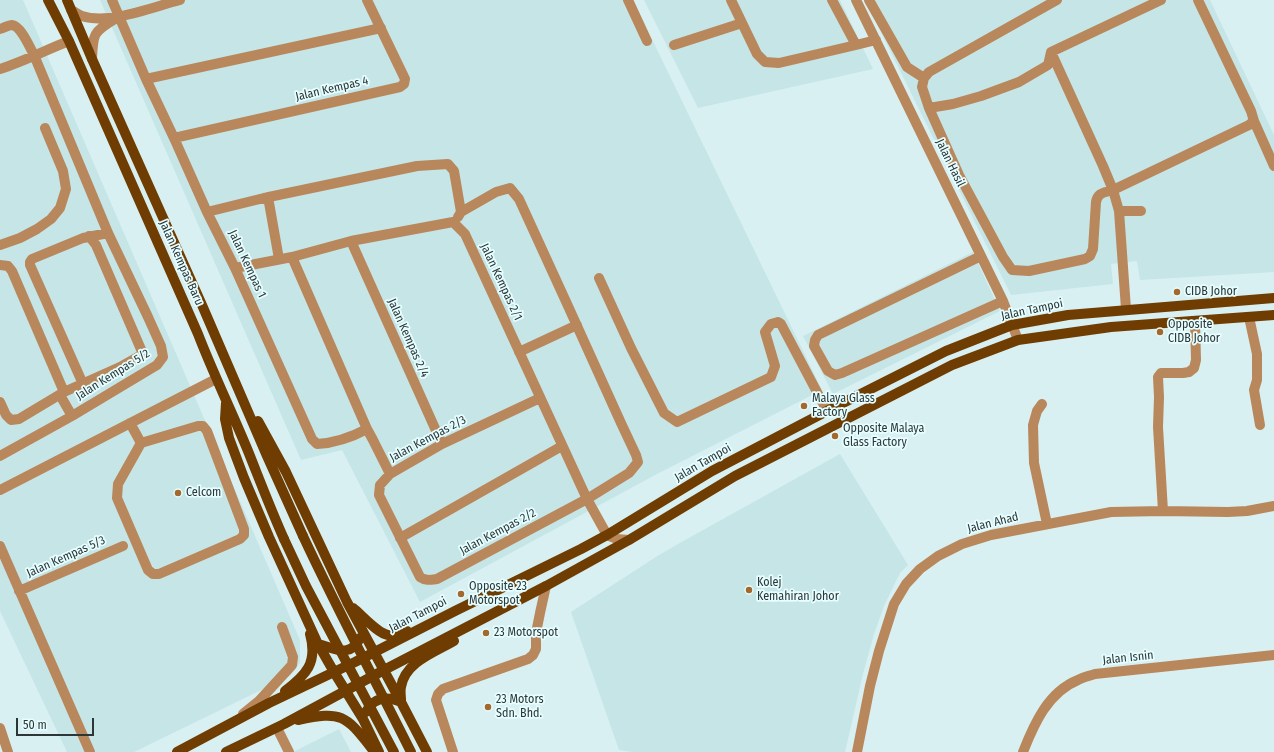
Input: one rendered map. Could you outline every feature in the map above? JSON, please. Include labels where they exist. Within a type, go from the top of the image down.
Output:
[{"type":"main road","name":"Jalan Kempas Baru","points":[[48,0],[69,40],[198,334],[248,451],[269,507],[306,586],[394,752]]},
{"type":"main road","name":"Jalan Kempas Baru","points":[[67,0],[92,60],[152,191],[303,536],[323,579],[411,752]]},
{"type":"main road","name":"Jalan Tampoi","points":[[176,752],[269,703],[581,549],[607,535],[712,471],[827,410],[946,351],[1012,325],[1068,315],[1274,298]]},
{"type":"main road","points":[[226,752],[242,748],[384,670],[546,586],[628,540],[735,476],[952,365],[1018,340],[1111,327],[1274,315]]},
{"type":"main road","points":[[235,381],[286,472],[347,602],[427,752]]},
{"type":"main road","points":[[226,401],[225,419],[229,438],[269,537],[318,644],[363,719],[379,752]]},
{"type":"main road","points":[[347,602],[379,631],[388,635],[398,635],[455,611]]},
{"type":"main road","points":[[401,702],[400,688],[404,677],[418,661],[472,631],[502,609]]},
{"type":"main road","points":[[269,703],[294,684],[305,673],[310,665],[313,651],[306,617]]},
{"type":"main road","points":[[318,644],[343,651],[351,648],[357,643],[361,636],[361,628]]},
{"type":"main road","points":[[363,719],[371,705],[381,699],[388,698],[401,702]]},
{"type":"main road","points":[[280,726],[316,716],[329,715],[339,717],[348,721],[355,727],[374,752]]},
{"type":"street","name":"Jalan Kempas 1","points":[[112,0],[146,79],[207,212],[235,268],[312,439],[317,444],[326,444],[357,434],[367,429]]},
{"type":"street","points":[[71,10],[88,17],[119,17],[180,0]]},
{"type":"street","name":"Jalan Kempas 4","points":[[174,138],[400,87],[404,84],[405,78],[366,0]]},
{"type":"street","points":[[628,0],[647,41]]},
{"type":"street","points":[[731,0],[757,54],[765,62],[779,63],[876,40]]},
{"type":"street","points":[[832,0],[856,45]]},
{"type":"street","name":"Jalan Hasil","points":[[856,0],[1003,301],[1018,340]]},
{"type":"street","points":[[870,0],[907,67],[924,78]]},
{"type":"street","points":[[1057,0],[929,72],[924,78],[922,87],[929,108],[959,175],[1003,257],[1012,270],[1029,271],[1080,260],[1090,256],[1094,249],[1097,197],[1100,194],[1113,190],[1249,125],[1254,121]]},
{"type":"street","points":[[1051,52],[1161,0]]},
{"type":"street","points":[[1198,0],[1251,111],[1274,166]]},
{"type":"street","points":[[92,60],[92,40],[96,32],[119,17]]},
{"type":"street","points":[[674,45],[742,23]]},
{"type":"street","points":[[0,29],[10,25],[16,26],[21,31],[34,55],[108,233],[89,236],[32,259],[30,262],[83,384]]},
{"type":"street","points":[[146,79],[381,28]]},
{"type":"street","points":[[0,69],[24,61],[34,55],[69,40]]},
{"type":"street","points":[[929,108],[953,104],[981,96],[1019,82],[1048,66],[1051,52]]},
{"type":"street","points":[[1051,52],[1113,190],[1119,211],[1126,310]]},
{"type":"street","points":[[0,245],[20,238],[37,229],[51,219],[60,208],[66,189],[63,172],[45,128]]},
{"type":"street","points":[[207,212],[268,197],[417,166],[448,164],[454,171],[461,212]]},
{"type":"street","points":[[235,268],[292,257],[351,241],[453,222],[461,212],[496,192],[510,188],[519,199],[577,325],[519,352]]},
{"type":"street","points":[[268,197],[279,259]]},
{"type":"street","points":[[1119,211],[1142,211]]},
{"type":"street","name":"Jalan Kempas 2/1","points":[[453,222],[465,234],[587,499],[607,535]]},
{"type":"street","name":"Jalan Kempas 5/2","points":[[2,455],[72,416],[157,365],[163,357],[161,346],[152,324],[108,233]]},
{"type":"street","points":[[0,402],[6,415],[11,420],[19,419],[62,394],[120,367],[143,354],[96,245],[89,236]]},
{"type":"street","name":"Jalan Kempas 2/4","points":[[351,241],[442,444]]},
{"type":"street","points":[[981,256],[818,335],[814,346],[828,371],[835,375],[1003,301]]},
{"type":"street","points":[[292,257],[367,429],[390,474]]},
{"type":"street","points":[[0,265],[8,266],[12,271],[72,416]]},
{"type":"street","points":[[599,278],[631,348],[664,414],[677,422],[771,377],[775,366],[765,332],[771,324],[778,322],[781,324],[827,410]]},
{"type":"street","points":[[1249,317],[1257,354],[1257,380],[1254,390],[1260,425]]},
{"type":"street","points":[[1164,511],[1158,427],[1158,377],[1161,373],[1183,373],[1189,372],[1194,368],[1196,360],[1195,321]]},
{"type":"street","name":"Jalan Kempas 2/2","points":[[420,577],[428,581],[437,579],[587,499],[629,473],[638,462],[577,325]]},
{"type":"street","points":[[0,490],[216,379]]},
{"type":"street","name":"Jalan Kempas 2/3","points":[[420,577],[379,496],[380,485],[390,474],[442,444],[540,398]]},
{"type":"street","points":[[1042,404],[1037,411],[1032,425],[1034,463],[1046,524]]},
{"type":"street","points":[[130,423],[141,443]]},
{"type":"street","points":[[198,426],[204,426],[244,529],[244,534],[242,537],[159,574],[156,575],[150,572],[117,498],[118,484],[141,443],[198,426]]},
{"type":"street","points":[[0,444],[2,455]]},
{"type":"street","points":[[400,538],[562,446]]},
{"type":"street","name":"Jalan Ahad","points":[[857,752],[870,686],[882,638],[894,604],[906,584],[920,569],[938,556],[962,544],[991,535],[1110,512],[1228,512],[1247,511],[1274,506]]},
{"type":"street","points":[[607,535],[617,539],[628,540]]},
{"type":"street","points":[[0,546],[90,752]]},
{"type":"street","name":"Jalan Kempas 5/3","points":[[19,591],[123,546]]},
{"type":"street","points":[[453,752],[436,700],[438,694],[443,689],[528,659],[533,655],[536,649],[538,619],[546,586]]},
{"type":"street","points":[[220,729],[248,711],[292,665],[293,657],[282,627]]},
{"type":"street","name":"Jalan Isnin","points":[[1023,752],[1038,718],[1049,702],[1061,690],[1077,680],[1095,674],[1274,656]]},
{"type":"street","points":[[280,726],[289,752]]},
{"type":"street","points":[[0,728],[8,752]]},
{"type":"shaded area","points":[[0,0],[23,0],[300,640],[300,663],[290,676],[134,752],[67,752],[0,611]]},
{"type":"shaded area","points":[[100,0],[633,0],[822,390],[657,474],[420,602],[342,450],[301,460]]},
{"type":"shaded area","points":[[644,0],[840,0],[873,69],[698,108]]},
{"type":"shaded area","points":[[865,0],[1210,0],[1274,135],[1274,272],[1140,280],[1137,261],[1111,264],[1113,284],[1011,295]]},
{"type":"shaded area","points":[[973,252],[1000,311],[833,394],[803,336]]},
{"type":"shaded area","name":"Kolej Kemahiran Johor","points":[[840,454],[908,565],[900,573],[884,606],[874,634],[845,752],[633,752],[619,750],[571,612],[659,555]]},
{"type":"shaded area","points":[[339,729],[351,752],[293,752]]},
{"type":"place","name":"CIDB Johor","points":[[1177,292]]},
{"type":"place","name":"Opposite CIDB Johor","points":[[1160,332]]},
{"type":"place","name":"Malaya Glass Factory","points":[[804,406]]},
{"type":"place","name":"Opposite Malaya Glass Factory","points":[[835,436]]},
{"type":"place","name":"Celcom","points":[[178,493]]},
{"type":"place","name":"Kolej Kemahiran Johor","points":[[749,590]]},
{"type":"place","name":"Opposite 23 Motorspot","points":[[461,594]]},
{"type":"place","name":"23 Motorspot","points":[[486,633]]},
{"type":"place","name":"23 Motors Sdn. Bhd.","points":[[488,707]]}]
